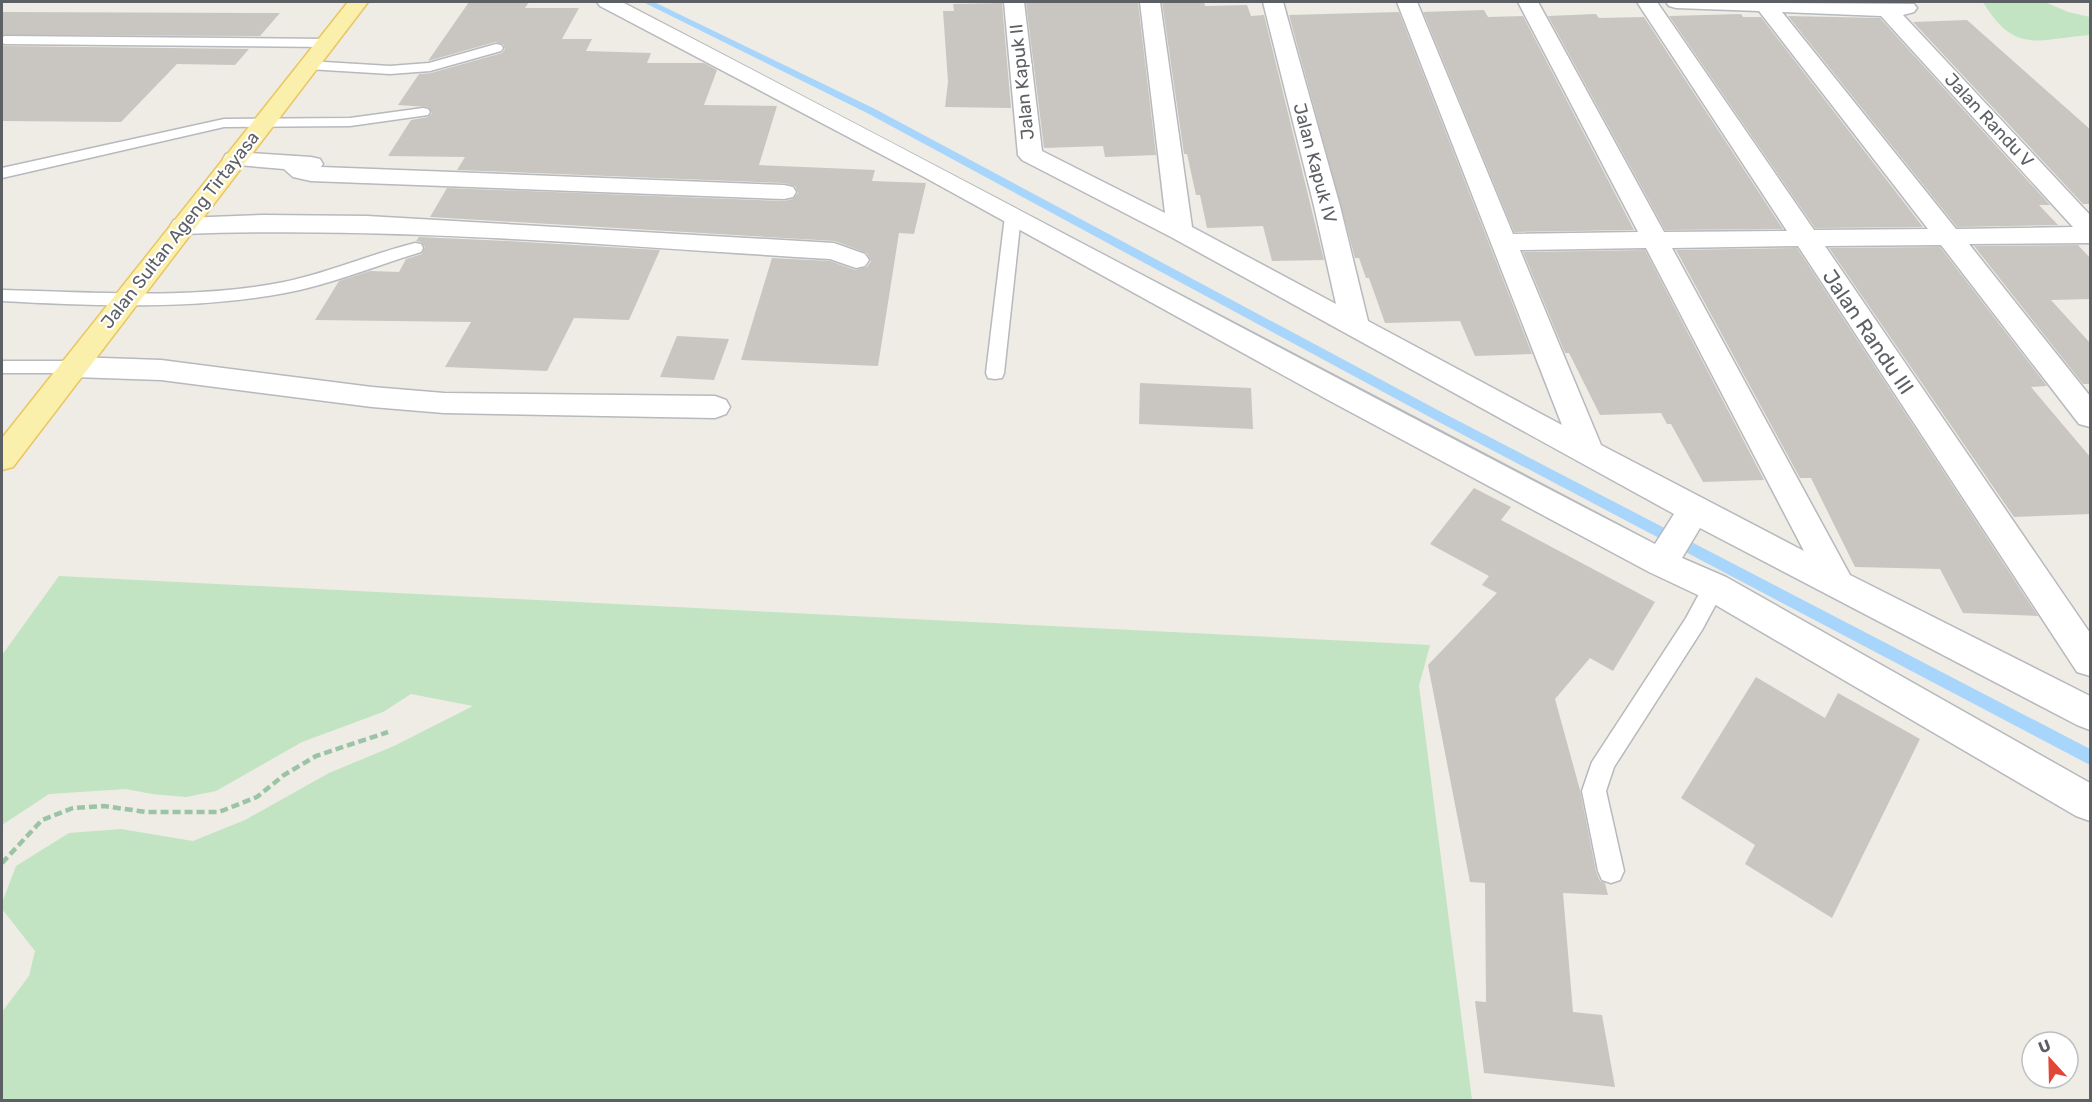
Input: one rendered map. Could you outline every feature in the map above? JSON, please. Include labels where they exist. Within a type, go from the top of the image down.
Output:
[{"type":"main road","name":"Jalan Sultan Ageng Tirtayasa","points":[[2,459],[183,226],[245,160],[264,122],[322,58],[358,2]]},
{"type":"street","points":[[607,2],[1013,216],[1340,394],[1664,559],[2091,803]]},
{"type":"street","name":"Jalan Kapuk II","points":[[1014,2],[1029,151],[1036,159],[1179,231]]},
{"type":"street","points":[[1150,2],[1179,231],[1587,452],[1689,518],[1839,586],[2091,714]]},
{"type":"street","name":"Jalan Kapuk IV","points":[[1273,2],[1327,206],[1355,326]]},
{"type":"street","points":[[1407,2],[1587,452]]},
{"type":"street","points":[[1528,2],[1839,586]]},
{"type":"street","name":"Jalan Randu III","points":[[1647,2],[2091,661]]},
{"type":"street","points":[[1676,2],[1887,10],[1909,7],[1911,2]]},
{"type":"street","points":[[1765,5],[2091,416]]},
{"type":"street","name":"Jalan Randu V","points":[[1887,10],[2091,230]]},
{"type":"street","points":[[245,160],[294,163],[302,172],[311,174],[784,192]]},
{"type":"street","points":[[183,226],[264,223],[367,224],[834,251],[856,260]]},
{"type":"street","points":[[1503,242],[2091,235]]},
{"type":"street","points":[[74,367],[161,370],[372,397],[444,403],[715,407]]},
{"type":"street","points":[[1664,559],[1689,518]]},
{"type":"lane","points":[[5,40],[322,58],[364,69],[430,67],[496,48]]},
{"type":"lane","points":[[2,173],[224,123],[350,122],[423,112]]},
{"type":"lane","points":[[995,373],[1013,216]]},
{"type":"lane","points":[[2,296],[200,297],[259,292],[288,287],[415,248]]},
{"type":"lane","points":[[2,367],[74,367]]},
{"type":"lane","points":[[1611,871],[1594,791],[1604,762],[1694,624],[1714,587]]},
{"type":"path","points":[[2,863],[42,820],[73,808],[104,806],[146,812],[219,812],[257,797],[285,775],[316,756],[388,732]]},
{"type":"green space","points":[[1983,2],[2045,2],[2068,12],[2090,17],[2090,35],[2042,40],[2017,37],[1995,19]]},
{"type":"green space","points":[[59,576],[1430,645],[1419,686],[1472,1100],[2,1100],[2,1012],[29,976],[35,951],[2,909],[2,903],[16,866],[69,833],[121,829],[193,841],[245,820],[329,773],[394,746],[473,706],[411,694],[383,712],[302,742],[216,791],[186,797],[126,789],[49,794],[2,825],[2,655]]},
{"type":"building","points":[[469,2],[529,2],[525,8],[579,8],[562,39],[592,39],[586,51],[651,53],[647,63],[704,63],[717,70],[704,105],[777,106],[759,165],[875,170],[872,181],[926,183],[914,234],[899,233],[878,366],[741,360],[772,258],[830,261],[855,270],[867,267],[871,261],[867,253],[835,241],[430,217],[447,188],[784,201],[793,199],[798,193],[795,186],[784,183],[457,170],[465,157],[388,156],[411,120],[428,117],[432,113],[428,107],[398,105],[419,74],[431,73],[502,53],[505,49],[503,44],[495,42],[428,61]]},
{"type":"building","points":[[1138,2],[1156,155],[1105,157],[1103,146],[1044,148],[1026,3]]},
{"type":"building","points":[[1162,2],[1204,2],[1205,6],[1247,5],[1251,16],[1264,15],[1324,260],[1272,261],[1263,226],[1207,228],[1200,195],[1196,195],[1187,154],[1184,154]]},
{"type":"building","points":[[1002,3],[1011,108],[945,107],[948,82],[943,11],[954,11],[953,4]]},
{"type":"building","points":[[1484,10],[1488,17],[1523,16],[1634,230],[1514,232],[1423,12]]},
{"type":"building","points":[[2,12],[280,13],[260,36],[2,35]]},
{"type":"building","points":[[1399,12],[1532,354],[1475,356],[1460,321],[1385,323],[1369,278],[1366,278],[1359,258],[1355,258],[1289,15]]},
{"type":"building","points":[[1596,14],[1599,18],[1644,17],[1783,229],[1665,230],[1548,16]]},
{"type":"building","points":[[1741,14],[1743,17],[1761,17],[1923,227],[1815,228],[1669,16]]},
{"type":"building","points":[[1788,16],[1880,18],[2050,205],[2039,205],[2058,225],[1957,227]]},
{"type":"building","points":[[1967,20],[2091,130],[2091,204],[2083,204],[1913,22]]},
{"type":"building","points":[[2,45],[249,49],[235,65],[177,64],[121,122],[2,121]]},
{"type":"building","points":[[419,237],[660,250],[629,320],[574,318],[547,371],[445,367],[471,322],[315,320],[339,281],[370,271],[399,272],[406,259],[422,254],[425,247],[421,242],[416,241]]},
{"type":"building","points":[[2078,245],[2091,259],[2091,299],[2051,300],[2091,344],[2091,384],[2083,384],[1974,246]]},
{"type":"building","points":[[1940,247],[2047,386],[2031,387],[2091,458],[2091,514],[2014,517],[1829,248]]},
{"type":"building","points":[[1797,248],[2038,616],[1963,613],[1940,569],[1855,567],[1811,478],[1800,478],[1676,250]]},
{"type":"building","points":[[1645,250],[1764,480],[1703,482],[1671,424],[1667,424],[1661,413],[1600,415],[1569,353],[1565,353],[1523,252]]},
{"type":"building","points":[[677,336],[729,339],[714,380],[660,377]]},
{"type":"building","points":[[1140,383],[1251,388],[1253,429],[1139,424]]},
{"type":"building","points":[[1474,488],[1511,507],[1501,520],[1655,602],[1613,671],[1590,658],[1555,699],[1580,790],[1596,871],[1600,881],[1605,883],[1608,895],[1563,893],[1573,1012],[1602,1015],[1615,1087],[1484,1073],[1475,1001],[1486,1002],[1485,883],[1470,882],[1428,665],[1497,593],[1482,585],[1489,576],[1430,544]]},
{"type":"building","points":[[1756,677],[1825,718],[1838,693],[1920,739],[1832,918],[1745,864],[1755,845],[1681,798]]},
{"type":"waterway","points":[[648,2],[871,111],[1442,418],[2090,757]]}]
